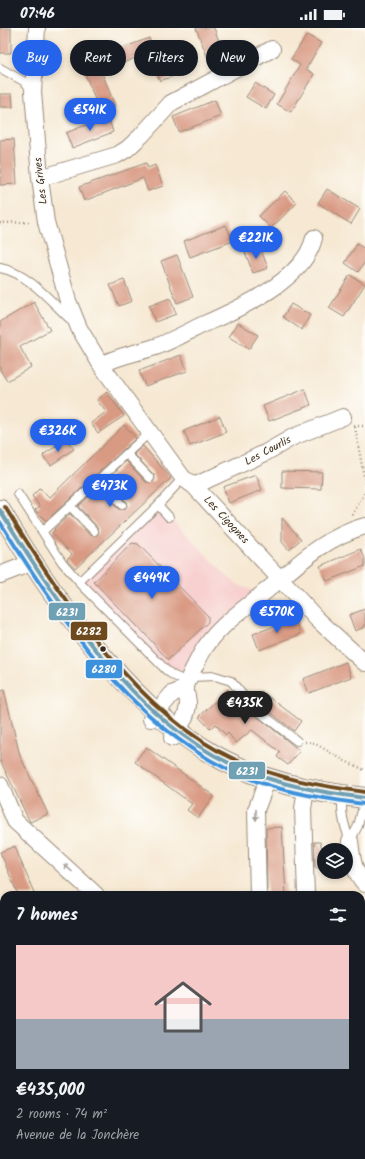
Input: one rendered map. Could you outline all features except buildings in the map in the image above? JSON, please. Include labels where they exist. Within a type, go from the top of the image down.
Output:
[{"type":"street","name":"Les Grives","points":[[37,28],[33,92],[40,178],[46,222],[68,301],[79,328]]},
{"type":"street","points":[[40,178],[117,155],[127,149],[141,136],[171,103],[272,49]]},
{"type":"street","points":[[101,365],[112,359],[143,351],[176,338],[265,295],[296,270],[312,249],[314,238]]},
{"type":"street","name":"Les Cigognes","points":[[79,328],[101,365],[188,482],[317,619],[365,663]]},
{"type":"street","name":"Les Courlis","points":[[188,482],[265,453],[292,438],[349,422]]},
{"type":"street","points":[[0,510],[26,562]]},
{"type":"street","points":[[175,734],[188,703],[188,682],[202,653],[216,634],[238,612],[322,545],[365,526]]},
{"type":"street","points":[[0,528],[26,562],[75,637],[154,715],[175,734],[225,773],[305,796],[364,804]]},
{"type":"street","points":[[0,575],[26,562]]},
{"type":"street","points":[[154,715],[172,694],[188,682]]},
{"type":"street","points":[[258,891],[256,810],[265,784]]},
{"type":"street","points":[[0,785],[15,821],[92,891]]},
{"type":"street","points":[[305,796],[306,891]]},
{"type":"street","points":[[350,841],[353,864],[360,879],[365,884]]},
{"type":"lane","points":[[0,68],[25,82],[33,92]]},
{"type":"lane","points":[[0,268],[16,273],[30,283],[79,328]]},
{"type":"lane","points":[[43,531],[150,432]]},
{"type":"lane","points":[[127,454],[150,478]]},
{"type":"lane","points":[[98,480],[122,504]]},
{"type":"lane","points":[[79,582],[158,505],[188,482]]},
{"type":"lane","points":[[18,494],[62,562],[79,582],[167,671],[188,682],[215,676],[231,681],[253,707],[297,741]]},
{"type":"lane","points":[[158,505],[169,517]]},
{"type":"lane","points":[[70,506],[94,531]]},
{"type":"lane","points":[[342,802],[344,824],[350,841]]},
{"type":"lane","points":[[350,841],[358,826],[364,804]]},
{"type":"path","points":[[0,223],[46,222]]},
{"type":"path","points":[[349,422],[365,483]]},
{"type":"path","points":[[297,741],[314,743],[345,761],[365,770]]},
{"type":"shaded area","points":[[158,505],[229,578],[238,585],[261,594],[238,612],[188,682],[174,676],[79,582]]},
{"type":"transit line","name":"6282","points":[[5,507],[26,541],[76,614],[104,650],[134,683],[165,713],[199,739],[234,759],[250,766],[298,780],[365,792]]},
{"type":"transit line","name":"6231","points":[[0,510],[45,581],[71,618],[99,654],[129,687],[161,718],[195,744],[247,771],[296,786],[365,798]]},
{"type":"transit line","name":"6280","points":[[0,522],[45,592],[70,627],[97,661],[126,693],[158,723],[191,748],[227,769],[243,776],[277,788],[294,792],[364,804]]}]
